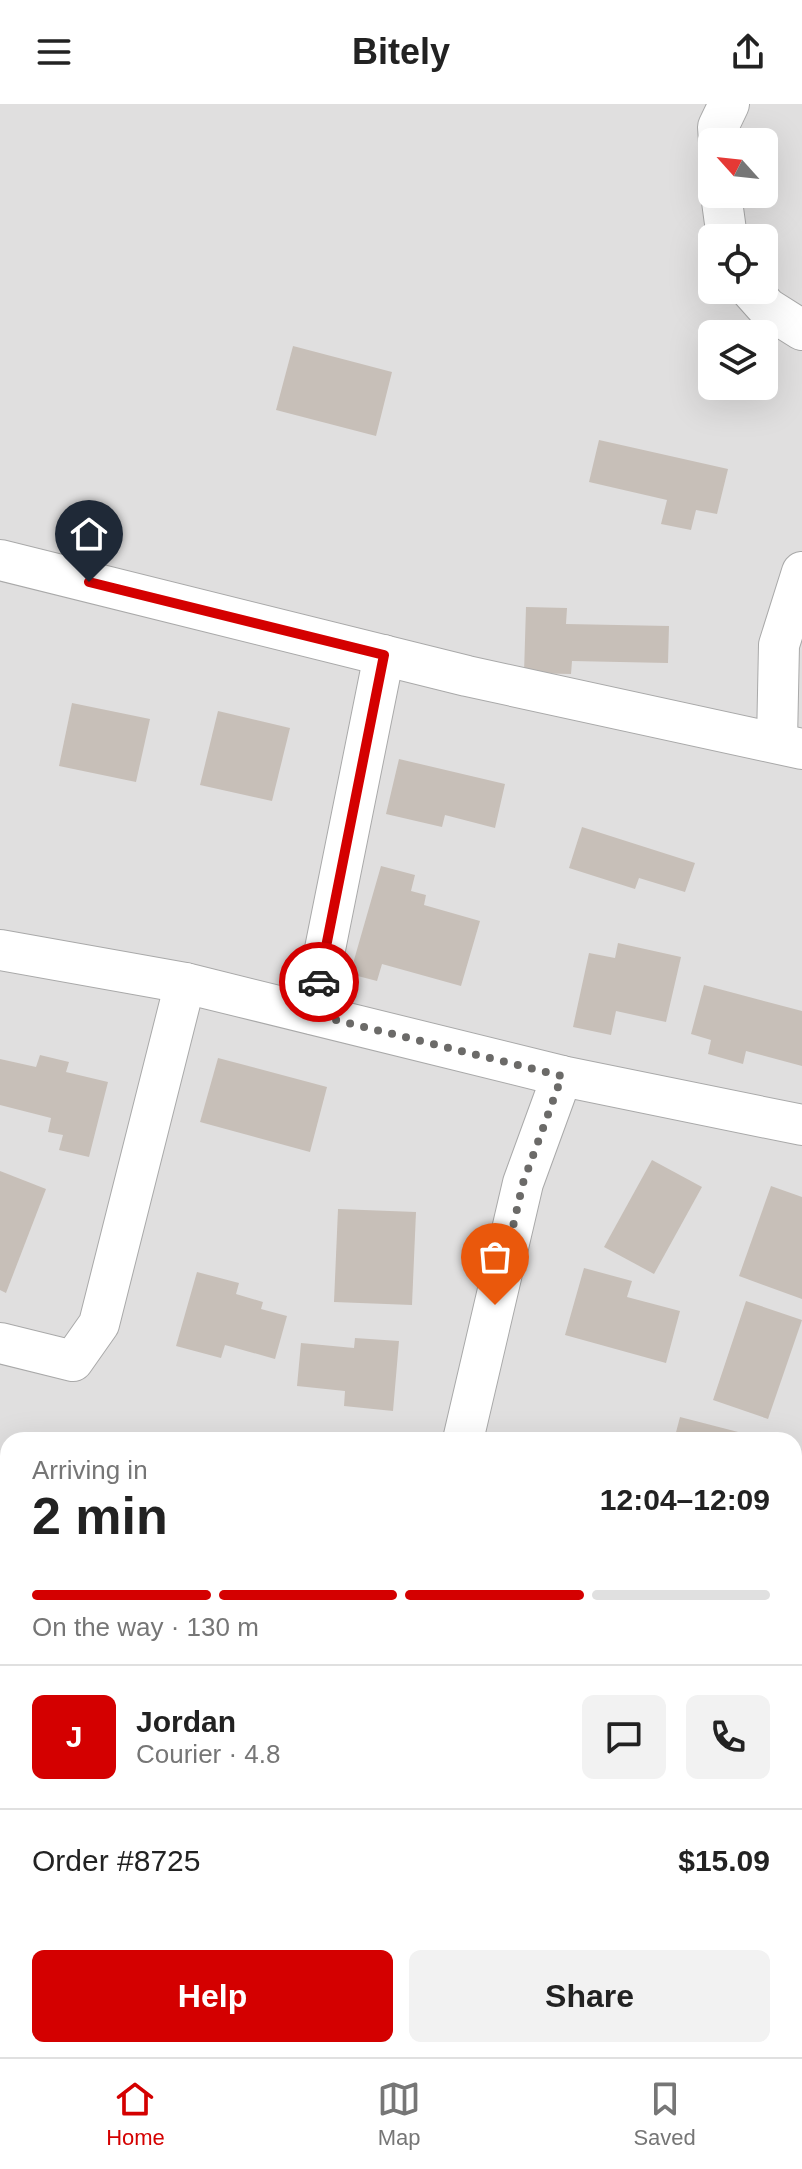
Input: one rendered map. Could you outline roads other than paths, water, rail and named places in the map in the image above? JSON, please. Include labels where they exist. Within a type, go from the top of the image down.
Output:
[{"type":"street","points":[[718,128],[729,104]]},
{"type":"street","points":[[763,304],[802,330]]},
{"type":"street","points":[[0,560],[384,655],[790,745],[779,645],[802,572]]},
{"type":"street","points":[[312,1014],[384,655]]},
{"type":"street","points":[[0,950],[185,983],[562,1076],[802,1125]]},
{"type":"street","points":[[0,1343],[73,1361],[99,1324],[185,983]]},
{"type":"street","points":[[465,1432],[523,1183],[562,1076]]}]
